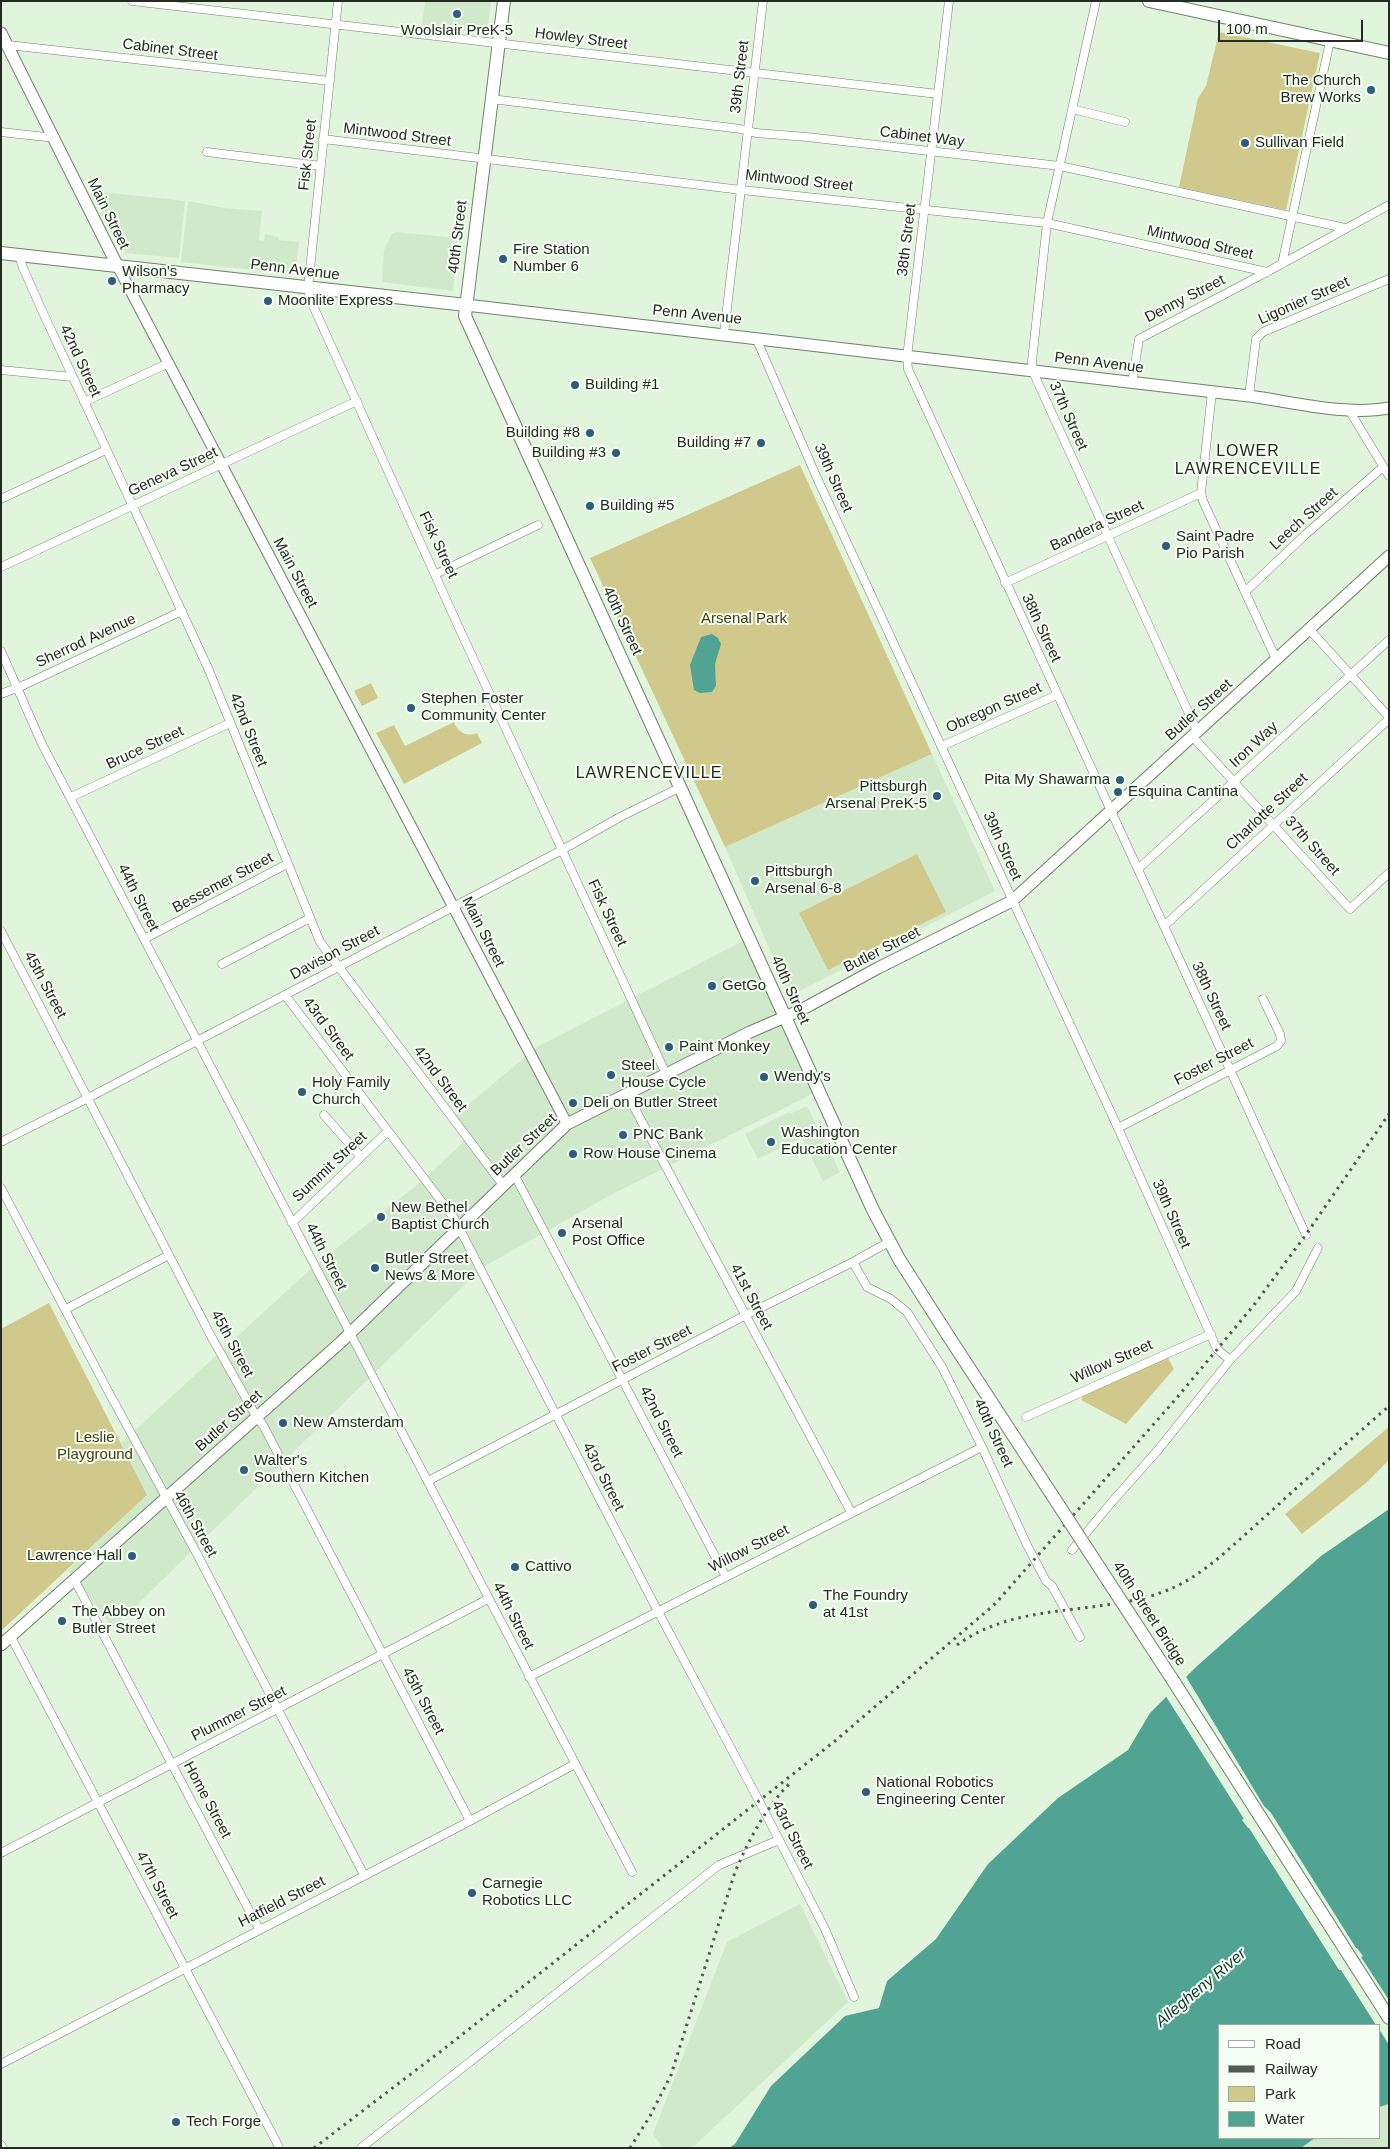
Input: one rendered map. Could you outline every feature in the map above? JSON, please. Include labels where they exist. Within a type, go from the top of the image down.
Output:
[{"type":"main road","name":"40th Street","points":[[504,1],[465,316],[882,1228]]},
{"type":"main road","points":[[1148,1],[1330,42],[1389,53]]},
{"type":"main road","name":"Main Street","points":[[1,33],[117,265]]},
{"type":"main road","name":"Penn Avenue","points":[[1,253],[724,334],[908,358],[1249,396],[1349,410],[1371,411],[1389,408]]},
{"type":"main road","name":"Butler Street","points":[[1,1645],[349,1333],[567,1124],[784,1017],[1012,901],[1389,556]]},
{"type":"main road","name":"40th Street Bridge","points":[[882,1228],[949,1338],[1177,1686],[1389,2018]]},
{"type":"street","name":"Howley Street","points":[[132,1],[938,94]]},
{"type":"street","name":"Fisk Street","points":[[338,1],[308,288],[310,299],[666,1074]]},
{"type":"street","name":"39th Street","points":[[724,334],[763,1]]},
{"type":"street","name":"38th Street","points":[[949,1],[908,369],[1306,1235]]},
{"type":"street","name":"37th Street","points":[[1096,1],[1048,223],[1032,361],[1033,372],[1195,734],[1234,782],[1350,908],[1389,873]]},
{"type":"street","points":[[1282,264],[1330,42]]},
{"type":"street","name":"Cabinet Street","points":[[8,46],[330,81]]},
{"type":"street","name":"Cabinet Way","points":[[492,99],[748,131],[1060,166],[1345,228]]},
{"type":"street","points":[[1072,109],[1125,122]]},
{"type":"street","points":[[1,132],[55,138]]},
{"type":"street","name":"Mintwood Street","points":[[324,139],[1048,223],[1267,272]]},
{"type":"street","points":[[207,152],[321,166]]},
{"type":"street","name":"Denny Street","points":[[1132,384],[1139,339],[1389,205]]},
{"type":"street","name":"42nd Street","points":[[19,255],[23,268],[72,377],[182,611],[320,942],[502,1185]]},
{"type":"street","name":"Main Street","points":[[117,265],[567,1124]]},
{"type":"street","name":"Ligonier Street","points":[[1249,396],[1256,339],[1263,332],[1389,279]]},
{"type":"street","name":"39th Street","points":[[756,338],[818,478],[1118,1128],[1210,1334],[1217,1349],[1230,1360]]},
{"type":"street","points":[[84,402],[169,363]]},
{"type":"street","points":[[1,370],[72,377]]},
{"type":"street","points":[[1212,392],[1201,493],[1202,501],[1276,659]]},
{"type":"street","name":"Geneva Street","points":[[1,567],[357,401]]},
{"type":"street","points":[[1349,410],[1389,476]]},
{"type":"street","points":[[1,499],[106,450]]},
{"type":"street","name":"Leech Street","points":[[1245,592],[1306,534],[1383,467]]},
{"type":"street","name":"Bandera Street","points":[[1005,583],[1201,493]]},
{"type":"street","points":[[436,574],[538,525]]},
{"type":"street","name":"Sherrod Avenue","points":[[1,694],[182,611]]},
{"type":"street","points":[[1309,629],[1389,718]]},
{"type":"street","name":"Iron Way","points":[[1138,869],[1389,640]]},
{"type":"street","name":"44th Street","points":[[1,651],[42,744],[632,1872]]},
{"type":"street","name":"Obregon Street","points":[[942,746],[1057,695]]},
{"type":"street","name":"Charlotte Street","points":[[1164,926],[1389,718]]},
{"type":"street","name":"Bruce Street","points":[[71,797],[230,723]]},
{"type":"street","name":"Davison Street","points":[[1,1142],[562,850],[620,817],[680,788]]},
{"type":"street","name":"Bessemer Street","points":[[144,939],[287,864]]},
{"type":"street","points":[[222,964],[310,918]]},
{"type":"street","name":"45th Street","points":[[1,930],[3,940],[170,1256],[256,1416],[263,1425],[470,1821]]},
{"type":"street","name":"43rd Street","points":[[285,995],[450,1214],[458,1228],[825,1929],[854,1998]]},
{"type":"street","name":"Foster Street","points":[[1118,1128],[1277,1046],[1281,1041],[1280,1034],[1263,999]]},
{"type":"street","name":"41st Street","points":[[627,1094],[851,1512]]},
{"type":"street","points":[[324,1115],[361,1157]]},
{"type":"street","name":"Summit Street","points":[[292,1223],[387,1132]]},
{"type":"street","name":"42nd Street","points":[[514,1174],[726,1576]]},
{"type":"street","name":"46th Street","points":[[1,1188],[364,1875]]},
{"type":"street","name":"Foster Street","points":[[428,1481],[889,1242]]},
{"type":"street","points":[[1072,1550],[1158,1450],[1230,1360],[1296,1292],[1318,1248]]},
{"type":"street","points":[[66,1309],[170,1256]]},
{"type":"street","name":"40th Street","points":[[853,1262],[867,1287],[891,1299],[907,1312],[942,1367],[982,1447],[1027,1545],[1046,1581],[1052,1586],[1080,1637]]},
{"type":"street","name":"Willow Street","points":[[1026,1417],[1210,1334]]},
{"type":"street","name":"Willow Street","points":[[529,1677],[982,1447]]},
{"type":"street","name":"Home Street","points":[[74,1579],[259,1929]]},
{"type":"street","name":"Plummer Street","points":[[1,1853],[488,1599]]},
{"type":"street","name":"47th Street","points":[[11,1637],[278,2145]]},
{"type":"street","name":"Hatfield Street","points":[[1,2064],[470,1821],[575,1764]]},
{"type":"street","points":[[361,2148],[719,1865],[778,1840]]},
{"type":"shaded area","name":"Woolslair PreK-5","points":[[425,1],[491,1],[487,34],[422,26]]},
{"type":"shaded area","points":[[94,191],[185,201],[179,258],[125,253],[90,194]]},
{"type":"shaded area","points":[[188,201],[224,208],[262,211],[259,240],[264,241],[265,234],[278,237],[279,240],[299,242],[295,272],[290,274],[181,262]]},
{"type":"shaded area","points":[[396,232],[458,238],[453,291],[382,282],[384,250],[392,234]]},
{"type":"shaded area","points":[[932,754],[995,891],[790,996],[725,847]]},
{"type":"shaded area","points":[[751,937],[812,1094],[607,1197],[483,1267],[113,1628],[68,1570],[147,1495],[121,1443],[313,1267],[423,1180],[470,1136],[456,1115],[537,1047]]},
{"type":"shaded area","name":"Washington Education Center","points":[[807,1106],[840,1172],[823,1181],[802,1138],[758,1159],[745,1134],[789,1112],[790,1114]]},
{"type":"shaded area","points":[[800,1904],[848,2002],[692,2148],[663,2148],[653,2134],[727,1942]]},
{"type":"shaded area","points":[[1389,2104],[1389,2148],[1301,2148],[1314,2139],[1380,2139],[1380,2107]]},
{"type":"green space","name":"Sullivan Field","points":[[1219,32],[1320,53],[1286,210],[1179,187],[1198,98],[1206,86]]},
{"type":"green space","name":"Arsenal Park","points":[[800,465],[932,754],[725,847],[590,558]]},
{"type":"green space","points":[[371,683],[378,698],[362,706],[354,691]]},
{"type":"green space","points":[[454,722],[463,733],[470,735],[477,733],[482,743],[404,784],[376,733],[394,725],[405,746]]},
{"type":"green space","points":[[917,854],[946,912],[828,970],[799,913]]},
{"type":"green space","name":"Leslie Playground","points":[[49,1303],[147,1495],[1,1631],[1,1329]]},
{"type":"green space","points":[[1167,1356],[1174,1369],[1126,1424],[1081,1400],[1085,1393]]},
{"type":"green space","points":[[1389,1427],[1389,1460],[1366,1483],[1302,1534],[1285,1514]]},
{"type":"water","points":[[712,634],[718,638],[721,644],[715,664],[716,686],[712,692],[700,693],[694,690],[690,665],[701,637]]},
{"type":"water","name":"Allegheny River","points":[[1389,1509],[1389,2104],[1380,2107],[1380,2024],[1218,2024],[1218,2139],[1314,2139],[1301,2148],[729,2148],[735,2144],[771,2086],[845,2016],[879,2008],[887,1981],[936,1939],[988,1864],[1058,1798],[1128,1750],[1150,1713],[1196,1667],[1321,1556]]},
{"type":"pier","points":[[1185,1675],[1264,1806],[1271,1813],[1389,2000],[1389,2045],[1380,2031],[1380,2024],[1375,2024],[1341,1970],[1339,1970],[1249,1828],[1242,1820],[1244,1819],[1165,1695]]},
{"type":"railway","points":[[314,2148],[445,2048],[835,1741],[995,1604],[1175,1400],[1254,1305],[1305,1236],[1389,1114]]},
{"type":"railway","points":[[957,1645],[981,1631],[1007,1621],[1033,1615],[1115,1604],[1142,1598],[1182,1584],[1220,1557],[1389,1406]]},
{"type":"railway","points":[[630,2148],[650,2116],[671,2075],[735,1872],[758,1826],[772,1804],[789,1784]]},
{"type":"place","name":"Woolslair PreK-5","points":[[457,14]]},
{"type":"place","name":"The Church Brew Works","points":[[1371,90]]},
{"type":"place","name":"Sullivan Field","points":[[1245,143]]},
{"type":"place","name":"Fire Station Number 6","points":[[503,259]]},
{"type":"place","name":"Wilson's Pharmacy","points":[[112,281]]},
{"type":"place","name":"Moonlite Express","points":[[268,301]]},
{"type":"place","name":"Building #1","points":[[575,385]]},
{"type":"place","name":"Building #8","points":[[590,433]]},
{"type":"place","name":"Building #7","points":[[761,443]]},
{"type":"place","name":"Building #3","points":[[616,453]]},
{"type":"place","name":"Building #5","points":[[590,506]]},
{"type":"place","name":"Saint Padre Pio Parish","points":[[1166,546]]},
{"type":"place","name":"Stephen Foster Community Center","points":[[411,708]]},
{"type":"place","name":"Pita My Shawarma","points":[[1120,780]]},
{"type":"place","name":"Esquina Cantina","points":[[1118,792]]},
{"type":"place","name":"Pittsburgh Arsenal PreK-5","points":[[937,796]]},
{"type":"place","name":"Pittsburgh Arsenal 6-8","points":[[755,881]]},
{"type":"place","name":"GetGo","points":[[712,986]]},
{"type":"place","name":"Paint Monkey","points":[[669,1047]]},
{"type":"place","name":"Steel House Cycle","points":[[611,1075]]},
{"type":"place","name":"Wendy's","points":[[764,1077]]},
{"type":"place","name":"Holy Family Church","points":[[302,1092]]},
{"type":"place","name":"Deli on Butler Street","points":[[573,1103]]},
{"type":"place","name":"PNC Bank","points":[[623,1135]]},
{"type":"place","name":"Washington Education Center","points":[[771,1142]]},
{"type":"place","name":"Row House Cinema","points":[[573,1154]]},
{"type":"place","name":"New Bethel Baptist Church","points":[[381,1217]]},
{"type":"place","name":"Arsenal Post Office","points":[[562,1233]]},
{"type":"place","name":"Butler Street News & More","points":[[375,1268]]},
{"type":"place","name":"New Amsterdam","points":[[283,1423]]},
{"type":"place","name":"Walter's Southern Kitchen","points":[[244,1470]]},
{"type":"place","name":"Lawrence Hall","points":[[132,1556]]},
{"type":"place","name":"Cattivo","points":[[515,1567]]},
{"type":"place","name":"The Foundry at 41st","points":[[813,1605]]},
{"type":"place","name":"The Abbey on Butler Street","points":[[62,1621]]},
{"type":"place","name":"National Robotics Engineering Center","points":[[866,1792]]},
{"type":"place","name":"Carnegie Robotics LLC","points":[[472,1893]]},
{"type":"place","name":"Tech Forge","points":[[176,2122]]},
{"type":"district","name":"LOWER LAWRENCEVILLE","points":[[1248,461]]},
{"type":"district","name":"LAWRENCEVILLE","points":[[649,774]]}]
